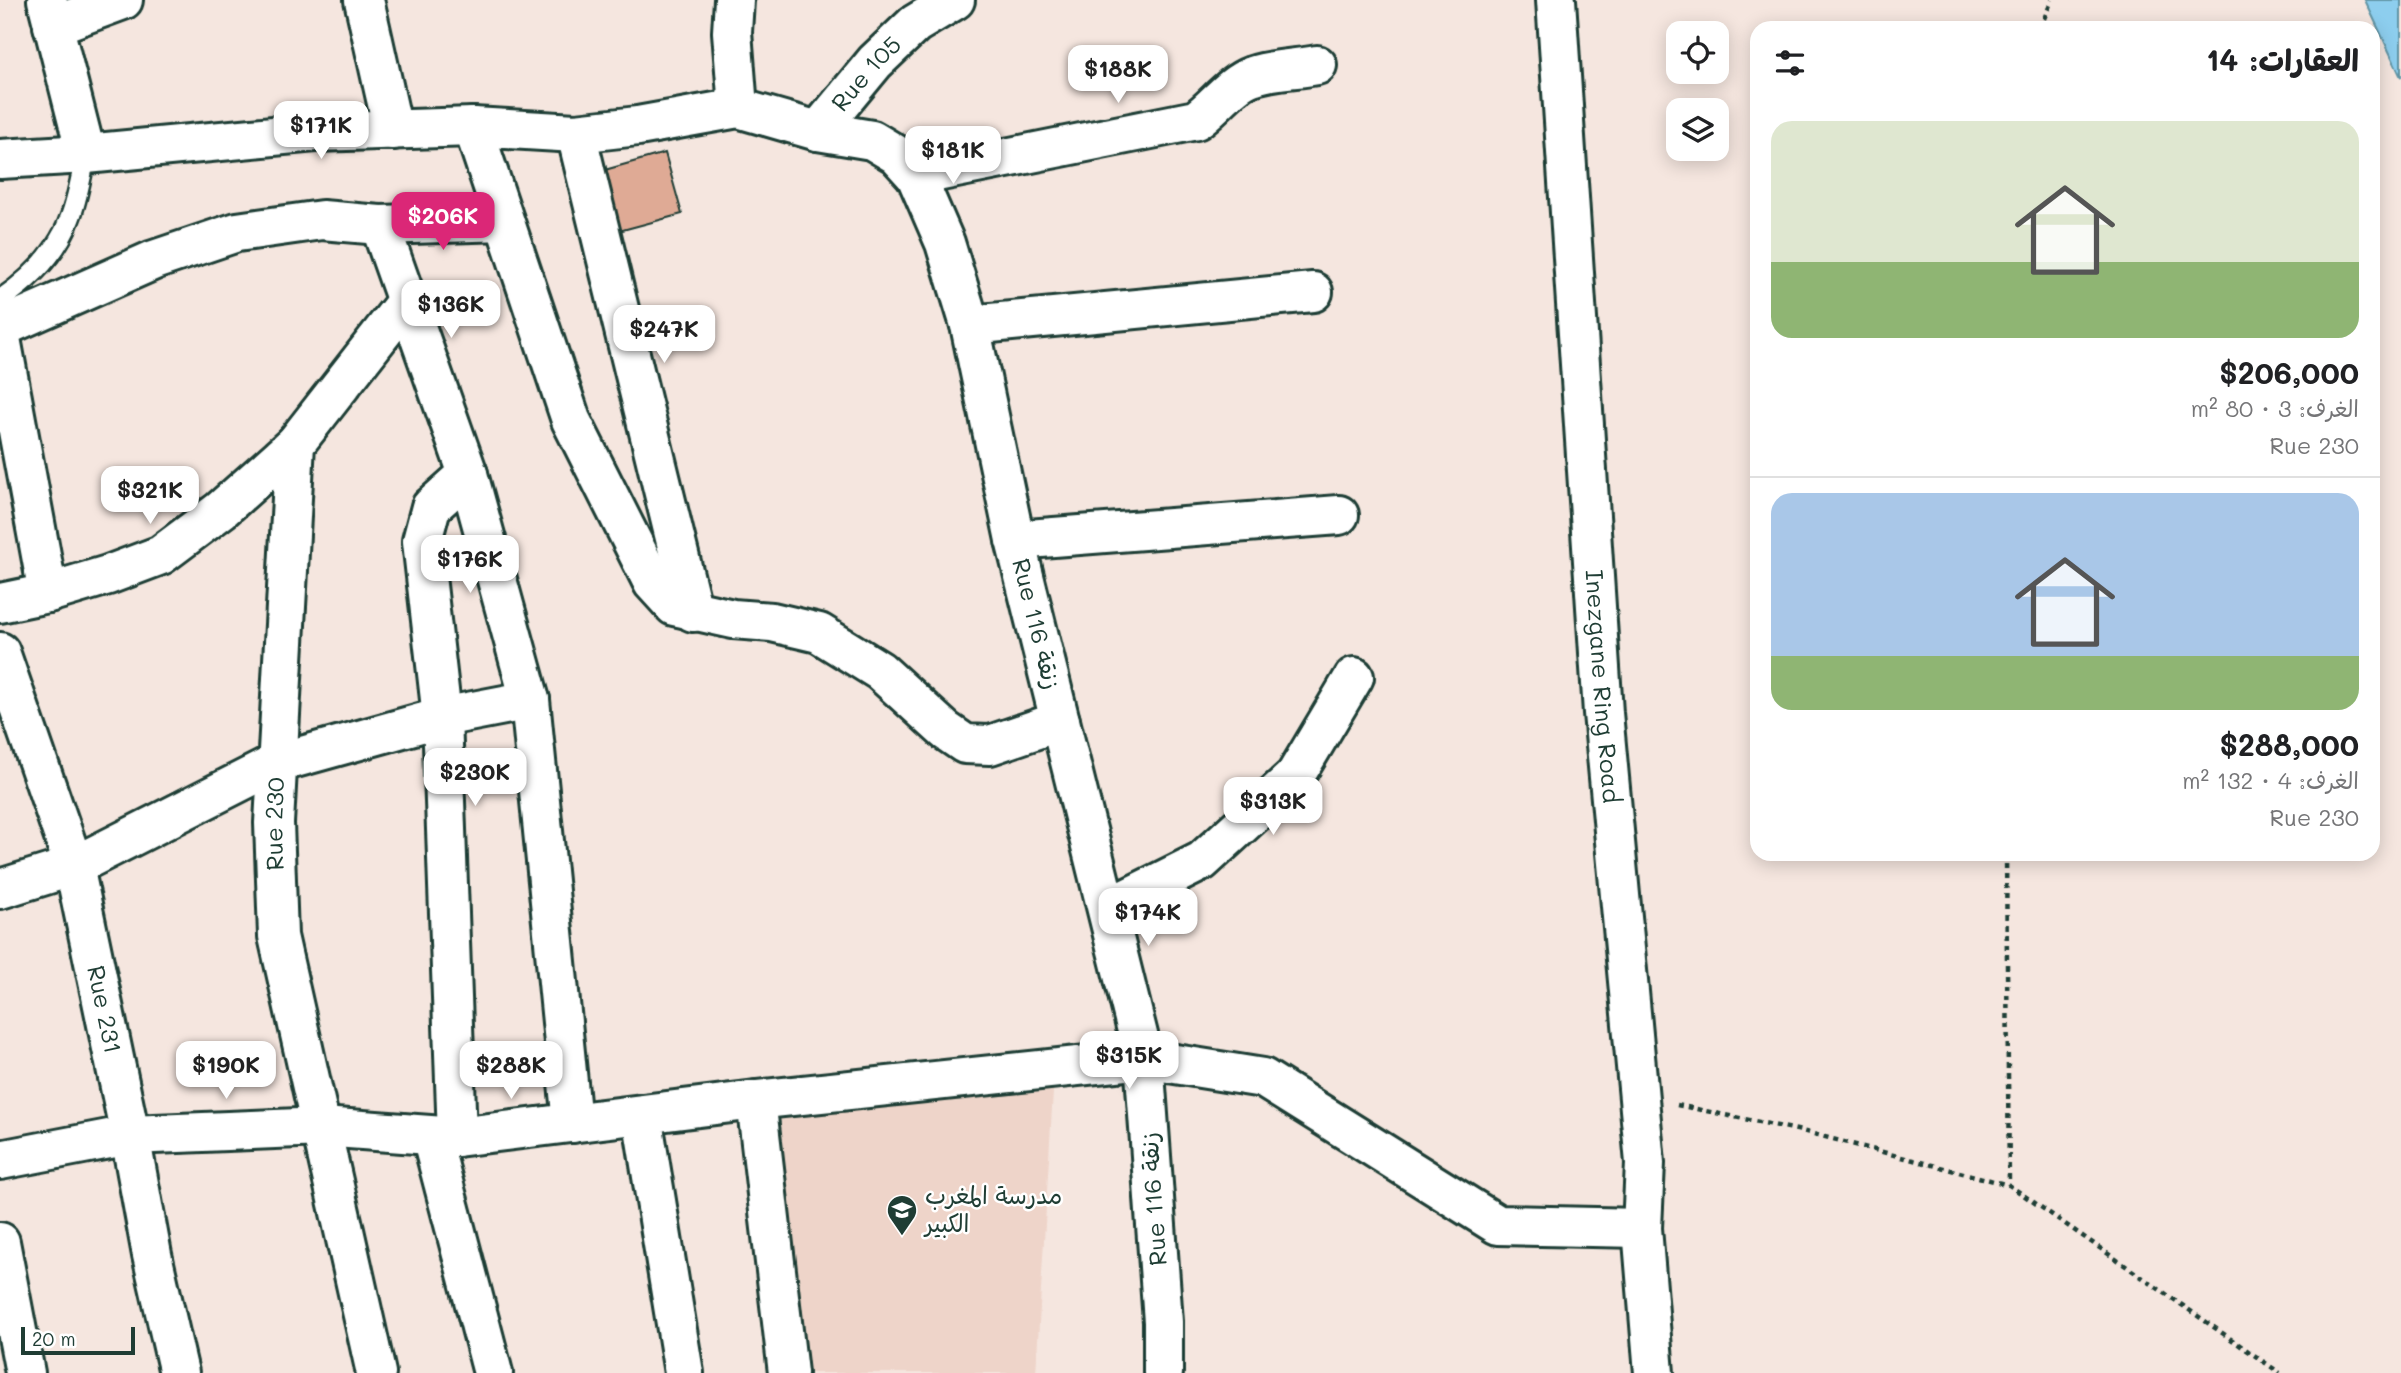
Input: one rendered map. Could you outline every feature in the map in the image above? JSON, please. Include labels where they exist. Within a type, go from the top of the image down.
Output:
[{"type":"street","points":[[86,154],[50,13],[123,0]]},
{"type":"street","points":[[364,0],[393,130]]},
{"type":"street","points":[[734,0],[732,32],[738,108]]},
{"type":"street","name":"Rue 105","points":[[818,131],[875,62],[915,24],[955,0]]},
{"type":"street","name":"Inezgane Ring Road","points":[[1556,0],[1602,699],[1644,1163],[1642,1228],[1654,1373]]},
{"type":"street","points":[[916,176],[1196,120],[1234,86],[1252,76],[1317,65]]},
{"type":"street","name":"Rue 116 زنقة","points":[[0,159],[86,154],[316,132],[473,127],[576,133],[638,126],[738,108],[818,131],[872,140],[897,155],[916,176],[945,243],[970,325],[1015,540],[1144,1059],[1163,1322],[1163,1373]]},
{"type":"street","points":[[473,127],[571,420],[653,583],[674,606],[693,612],[772,622],[819,633],[880,671],[946,731],[965,744],[990,745],[1060,721]]},
{"type":"street","points":[[576,133],[693,612]]},
{"type":"street","points":[[48,593],[0,330],[154,260],[237,232],[322,220],[380,225],[504,221]]},
{"type":"street","points":[[380,225],[468,474],[530,701],[572,1124]]},
{"type":"street","points":[[970,325],[1313,292]]},
{"type":"street","points":[[0,603],[48,593],[161,555],[220,510],[295,444],[406,302]]},
{"type":"street","name":"Rue 230","points":[[295,444],[274,823],[278,936],[376,1373]]},
{"type":"street","points":[[468,474],[431,507],[422,541],[442,717],[444,1137],[493,1373]]},
{"type":"street","points":[[1015,540],[1339,515]]},
{"type":"street","name":"Rue 231","points":[[0,652],[74,866],[152,1255],[179,1373]]},
{"type":"street","points":[[1108,908],[1202,861],[1295,776],[1354,677]]},
{"type":"street","points":[[0,888],[74,866],[277,763],[442,717],[530,701]]},
{"type":"street","points":[[0,1160],[130,1135],[322,1127],[444,1137],[572,1124],[756,1100],[1144,1059],[1263,1078],[1498,1224],[1642,1228]]},
{"type":"street","points":[[756,1100],[788,1373]]},
{"type":"street","points":[[642,1115],[684,1373]]},
{"type":"street","points":[[0,1242],[25,1373]]},
{"type":"lane","points":[[0,300],[44,262],[57,243],[70,219],[86,154]]},
{"type":"path","points":[[2043,21],[2052,0]]},
{"type":"path","points":[[2006,861],[2009,1185]]},
{"type":"path","points":[[1638,1097],[1802,1131],[2009,1185],[2280,1373]]},
{"type":"shaded area","name":"مدرسة المغرب الكبير","points":[[1054,1075],[1036,1373],[783,1373],[737,1103]]},
{"type":"water","points":[[2365,0],[2401,0],[2401,77],[2380,32],[2380,21],[2375,21]]},
{"type":"building","points":[[665,153],[682,214],[604,235],[587,175]]},
{"type":"place","name":"مدرسة المغرب الكبير","points":[[902,1237]]}]
